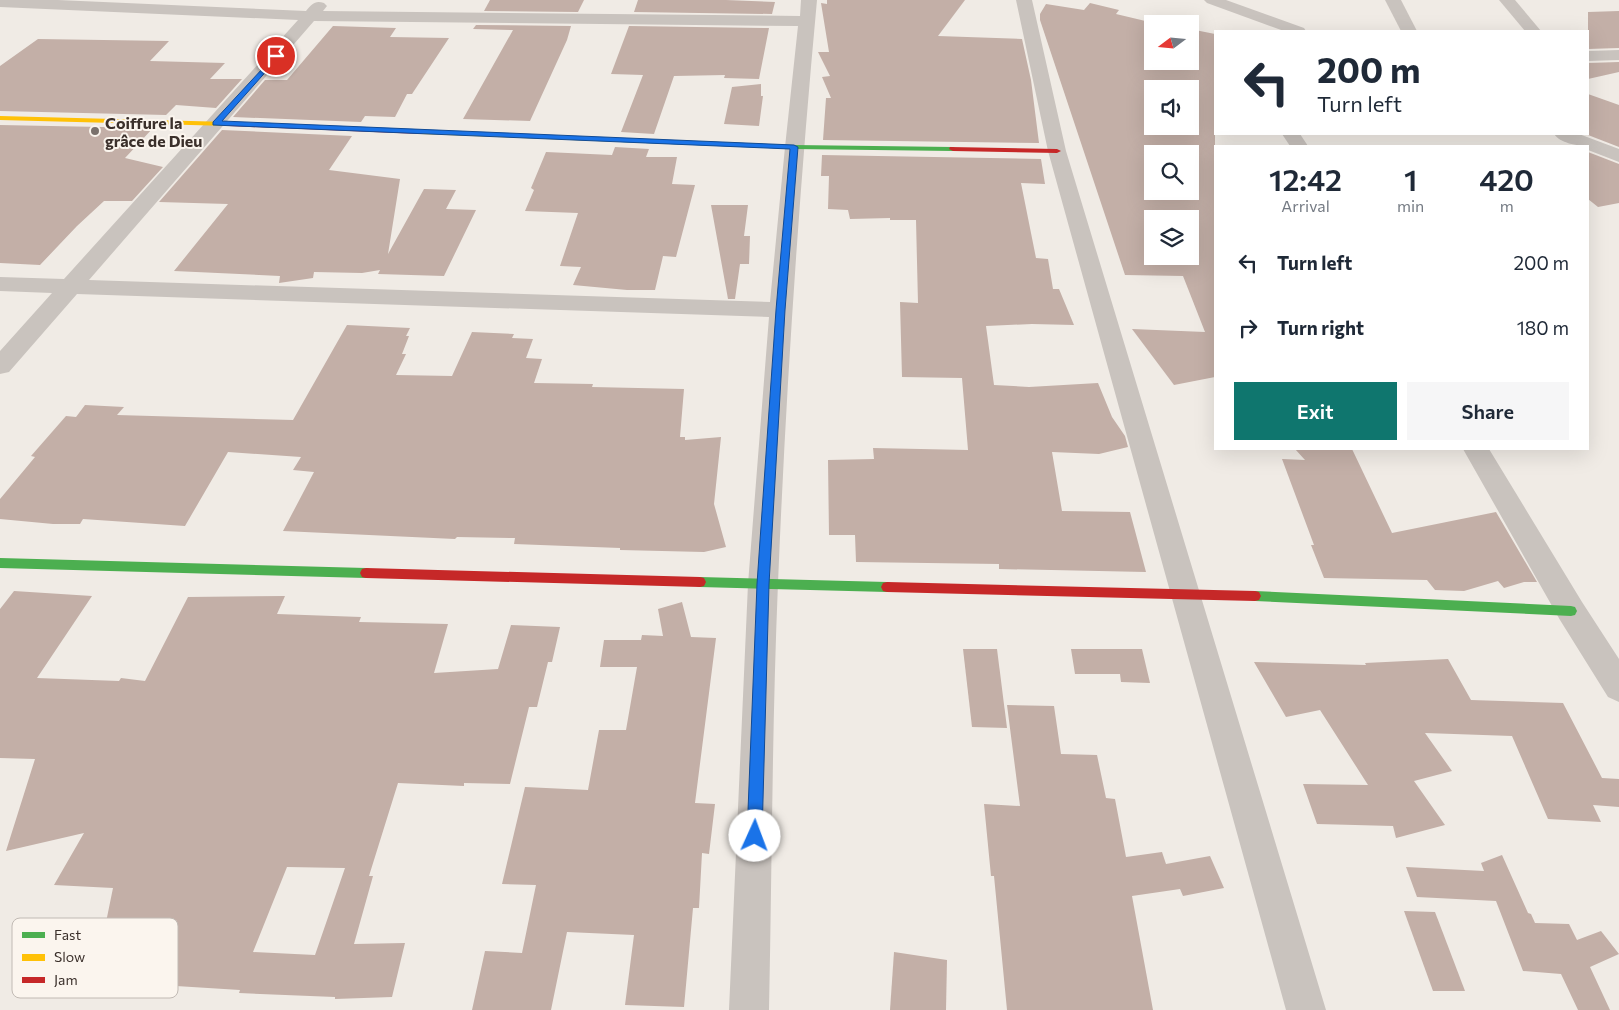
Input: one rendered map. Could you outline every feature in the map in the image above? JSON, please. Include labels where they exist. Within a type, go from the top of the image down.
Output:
[{"type":"street","points":[[0,366],[324,0]]},
{"type":"street","points":[[1024,0],[1057,151],[1306,1010]]},
{"type":"street","points":[[1213,0],[1295,30]]},
{"type":"street","points":[[1393,0],[1409,30]]},
{"type":"street","points":[[1507,0],[1532,30]]},
{"type":"street","points":[[0,2],[311,16],[808,10],[794,147],[781,310],[763,584],[749,1010]]},
{"type":"street","points":[[1231,7],[1233,23]]},
{"type":"street","points":[[1589,56],[1619,55]]},
{"type":"street","points":[[0,118],[216,123],[794,147],[1057,151]]},
{"type":"street","points":[[1566,135],[1619,156]]},
{"type":"street","points":[[0,284],[781,310]]},
{"type":"street","points":[[1477,450],[1619,687]]},
{"type":"street","points":[[0,564],[1186,593],[1572,611]]},
{"type":"building","points":[[490,0],[584,0],[578,12],[484,11]]},
{"type":"building","points":[[638,0],[775,2],[772,14],[634,12]]},
{"type":"building","points":[[827,0],[965,0],[938,36],[1022,39],[1031,80],[1039,143],[823,140],[826,98],[831,98],[822,77],[830,76],[818,52],[829,52],[821,3],[827,4]]},
{"type":"building","points":[[1090,3],[1119,10],[1116,14],[1144,21],[1144,70],[1199,70],[1199,31],[1214,34],[1214,377],[1174,385],[1132,329],[1205,332],[1183,276],[1125,275],[1040,20],[1040,14],[1046,4],[1084,10]]},
{"type":"building","points":[[1619,11],[1619,48],[1589,49],[1588,12]]},
{"type":"building","points":[[476,25],[571,26],[567,40],[530,121],[463,119],[513,30],[473,29]]},
{"type":"building","points":[[333,26],[396,28],[390,37],[449,38],[412,94],[407,94],[395,117],[365,116],[361,122],[233,117],[265,80],[287,80]]},
{"type":"building","points":[[629,26],[769,28],[759,79],[724,78],[725,75],[674,76],[654,134],[621,132],[643,75],[611,74]]},
{"type":"building","points":[[38,39],[169,41],[150,61],[225,63],[210,79],[242,79],[216,108],[176,105],[166,115],[0,111],[0,66]]},
{"type":"building","points":[[1619,62],[1619,72],[1589,79],[1589,63]]},
{"type":"building","points":[[761,84],[761,96],[763,96],[759,126],[724,124],[732,87]]},
{"type":"building","points":[[1589,94],[1619,105],[1619,147],[1588,135]]},
{"type":"building","points":[[0,125],[153,128],[125,158],[163,167],[132,201],[104,201],[40,265],[0,263]]},
{"type":"building","points":[[222,130],[352,136],[329,170],[400,179],[388,254],[424,189],[456,190],[446,209],[476,210],[444,276],[378,274],[380,270],[362,273],[314,272],[313,278],[279,283],[280,276],[174,271],[228,204],[159,202]]},
{"type":"building","points":[[615,147],[649,149],[646,157],[677,157],[672,184],[695,185],[676,257],[663,256],[655,290],[627,290],[573,285],[581,267],[560,266],[578,213],[525,211],[534,190],[531,188],[546,152],[612,155]]},
{"type":"building","points":[[1589,152],[1619,164],[1619,203],[1598,207],[1589,200]]},
{"type":"building","points":[[822,155],[1041,159],[1045,184],[1021,183],[1036,258],[1048,259],[1053,289],[1059,289],[1074,325],[986,326],[994,385],[1029,387],[1098,383],[1112,417],[1125,436],[1128,447],[1099,454],[1052,452],[1062,511],[1130,512],[1146,572],[999,569],[999,564],[856,562],[855,535],[829,535],[828,460],[874,459],[873,448],[968,450],[962,378],[902,377],[900,302],[918,303],[916,220],[890,220],[890,218],[850,219],[848,210],[828,209],[829,176],[821,176]]},
{"type":"building","points":[[711,205],[748,205],[744,236],[750,236],[749,264],[740,264],[735,299],[728,299]]},
{"type":"building","points":[[347,325],[410,328],[402,354],[406,354],[396,375],[452,376],[472,332],[514,334],[512,338],[533,339],[526,358],[542,359],[534,383],[593,384],[592,387],[684,389],[680,437],[685,437],[685,440],[721,437],[714,504],[726,547],[704,552],[620,550],[620,548],[514,544],[515,538],[457,537],[455,539],[283,531],[314,472],[293,470],[301,457],[228,452],[185,526],[83,519],[80,524],[53,524],[0,519],[0,499],[35,457],[31,456],[66,416],[76,417],[85,405],[124,407],[117,415],[293,420]]},
{"type":"building","points":[[1296,450],[1352,450],[1392,533],[1496,512],[1537,582],[1524,582],[1504,588],[1498,581],[1464,591],[1435,590],[1427,580],[1324,578],[1311,545],[1314,545],[1282,459],[1305,460]]},
{"type":"building","points":[[14,591],[92,596],[37,678],[119,681],[121,678],[145,681],[188,597],[285,596],[277,614],[361,617],[359,622],[448,624],[434,673],[498,669],[511,625],[560,627],[552,662],[548,662],[537,707],[529,707],[510,784],[464,783],[464,786],[398,783],[369,876],[373,876],[354,944],[405,943],[392,997],[335,999],[335,997],[239,993],[240,990],[178,986],[178,918],[107,918],[113,888],[54,885],[84,833],[6,851],[35,759],[0,758],[0,609]],"holes":[[[287,867],[345,868],[315,955],[253,952]]]},
{"type":"building","points":[[682,602],[691,637],[716,638],[695,803],[715,804],[709,854],[702,853],[699,908],[693,908],[684,1007],[625,1005],[634,935],[567,932],[551,1010],[472,1010],[485,951],[522,953],[536,885],[502,884],[525,787],[588,790],[599,730],[626,730],[637,667],[600,667],[604,640],[641,640],[642,635],[663,636],[658,609]]},
{"type":"building","points":[[963,649],[997,649],[1007,728],[972,727]]},
{"type":"building","points":[[1071,649],[1142,649],[1150,683],[1121,682],[1120,674],[1075,674]]},
{"type":"building","points":[[1448,659],[1471,700],[1563,703],[1602,778],[1619,779],[1619,807],[1593,805],[1601,822],[1548,819],[1512,736],[1425,733],[1452,771],[1414,781],[1445,825],[1396,838],[1393,826],[1317,824],[1303,784],[1368,785],[1320,710],[1286,717],[1254,662],[1366,665],[1365,663]]},
{"type":"building","points":[[1007,705],[1054,706],[1061,754],[1097,755],[1106,798],[1115,799],[1126,857],[1162,852],[1166,864],[1210,856],[1224,888],[1183,896],[1180,889],[1132,896],[1153,1010],[1007,1010],[994,876],[991,876],[984,804],[1020,806]]},
{"type":"building","points":[[1502,855],[1528,913],[1531,914],[1535,923],[1569,924],[1577,940],[1601,931],[1619,954],[1590,967],[1610,1010],[1578,1010],[1561,974],[1523,971],[1496,901],[1417,897],[1406,867],[1484,871],[1481,863]]},
{"type":"building","points":[[1404,911],[1435,912],[1465,991],[1433,991]]},
{"type":"building","points":[[894,952],[947,960],[946,1010],[890,1010]]},
{"type":"traffic: fast","points":[[620,140],[794,147],[953,149]]},
{"type":"traffic: fast","points":[[0,563],[366,573]]},
{"type":"traffic: fast","points":[[700,582],[887,587]]},
{"type":"traffic: fast","points":[[1255,596],[1571,611]]},
{"type":"traffic: slow","points":[[0,118],[229,124]]},
{"type":"traffic: slow","points":[[421,132],[620,140]]},
{"type":"traffic: jam","points":[[229,124],[421,132]]},
{"type":"traffic: jam","points":[[953,149],[1057,151]]},
{"type":"traffic: jam","points":[[366,573],[700,582]]},
{"type":"traffic: jam","points":[[887,587],[1255,596]]},
{"type":"place","name":"Coiffure la grâce de Dieu","points":[[95,131]]},
{"type":"route","points":[[276,56],[216,123],[794,147],[763,584],[755,836]]}]
